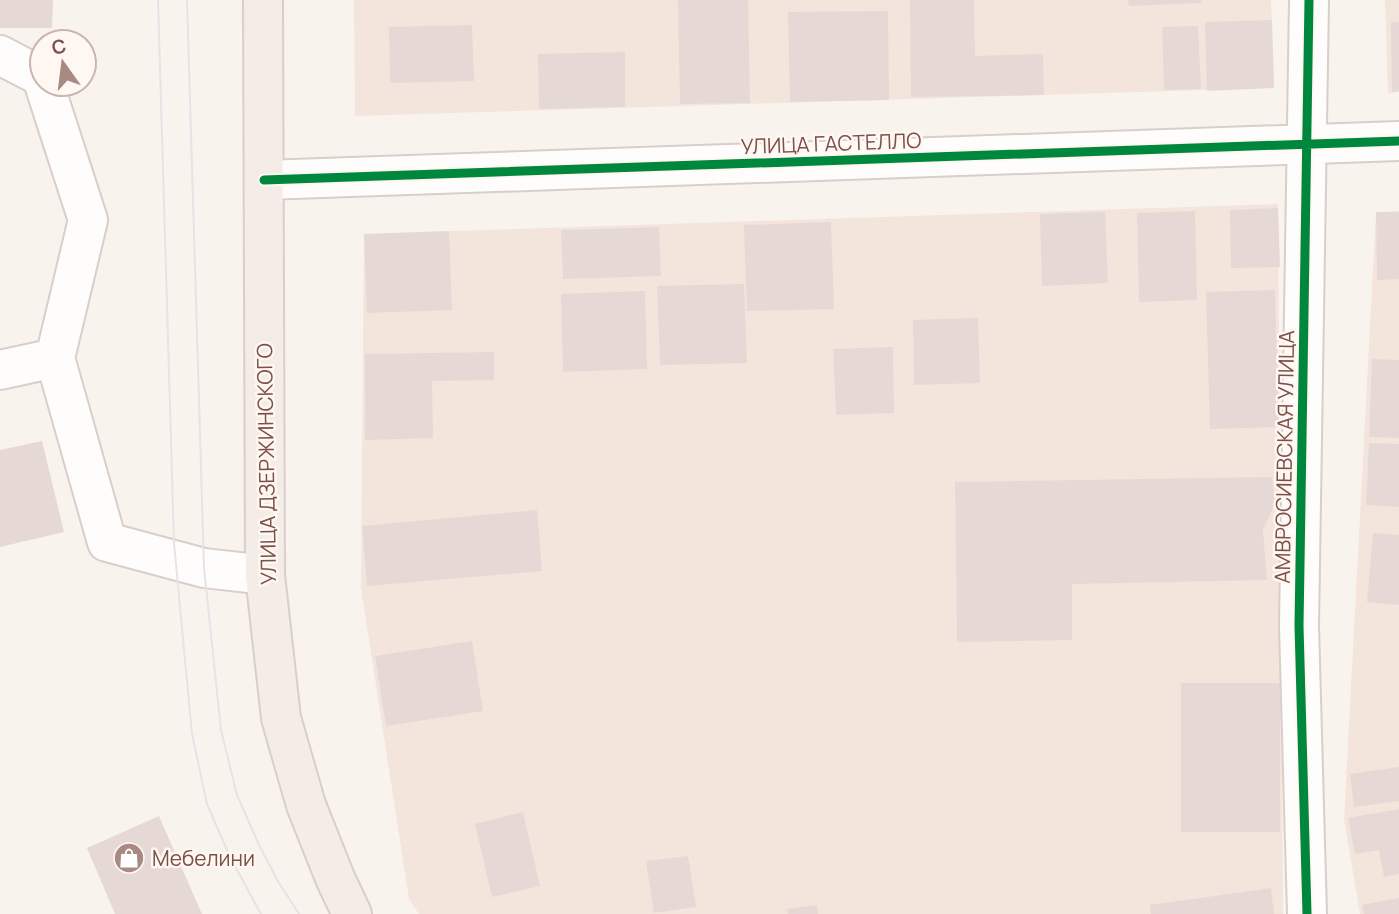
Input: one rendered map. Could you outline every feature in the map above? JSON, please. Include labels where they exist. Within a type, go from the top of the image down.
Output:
[{"type":"main road","name":"УЛИЦА ДЗЕРЖИНСКОГО","points":[[263,0],[265,575],[281,718],[306,805],[352,914]]},
{"type":"street","name":"АМВРОСИЕВСКАЯ УЛИЦА","points":[[1307,914],[1299,626],[1309,0]]},
{"type":"street","points":[[0,55],[28,70]]},
{"type":"street","points":[[49,98],[88,220],[55,358],[107,542],[204,568],[265,575]]},
{"type":"street","name":"УЛИЦА ГАСТЕЛЛО","points":[[264,180],[1399,141]]},
{"type":"street","points":[[0,370],[55,358]]},
{"type":"shaded area","points":[[354,0],[1271,0],[1274,88],[355,116]]},
{"type":"shaded area","points":[[1385,0],[1399,0],[1399,92],[1388,93]]},
{"type":"shaded area","points":[[1278,204],[1283,914],[419,914],[409,899],[361,588],[364,234]]},
{"type":"shaded area","points":[[1399,211],[1399,914],[1360,914],[1344,820],[1376,212]]},
{"type":"building","points":[[0,0],[53,0],[52,28],[0,28]]},
{"type":"building","points":[[678,0],[748,0],[750,103],[680,104]]},
{"type":"building","points":[[910,0],[974,0],[975,56],[1043,54],[1044,95],[911,97]]},
{"type":"building","points":[[1128,0],[1201,0],[1201,3],[1129,6]]},
{"type":"building","points":[[888,11],[889,100],[790,102],[788,12]]},
{"type":"building","points":[[1272,20],[1274,88],[1207,91],[1205,22]]},
{"type":"building","points":[[1391,22],[1399,22],[1399,91],[1392,92]]},
{"type":"building","points":[[472,25],[474,81],[390,83],[389,27]]},
{"type":"building","points":[[1198,26],[1201,89],[1164,90],[1162,27]]},
{"type":"building","points":[[625,52],[625,107],[539,109],[538,54]]},
{"type":"building","points":[[1278,208],[1280,267],[1231,268],[1230,210]]},
{"type":"building","points":[[1195,211],[1197,300],[1139,302],[1137,213]]},
{"type":"building","points":[[1105,212],[1108,283],[1042,286],[1040,214]]},
{"type":"building","points":[[1376,212],[1399,212],[1399,279],[1377,280]]},
{"type":"building","points":[[831,222],[834,309],[747,311],[744,225]]},
{"type":"building","points":[[659,227],[661,276],[563,279],[561,230]]},
{"type":"building","points":[[449,231],[452,310],[367,313],[364,234]]},
{"type":"building","points":[[744,284],[747,363],[660,365],[657,286]]},
{"type":"building","points":[[1275,290],[1279,427],[1210,429],[1206,292]]},
{"type":"building","points":[[645,291],[647,369],[563,372],[561,294]]},
{"type":"building","points":[[978,318],[980,383],[914,385],[913,320]]},
{"type":"building","points":[[893,347],[894,413],[836,415],[833,349]]},
{"type":"building","points":[[494,352],[494,380],[432,381],[433,438],[365,440],[365,354]]},
{"type":"building","points":[[1372,359],[1399,360],[1399,438],[1369,437]]},
{"type":"building","points":[[42,441],[64,532],[0,547],[0,450]]},
{"type":"building","points":[[1369,443],[1399,444],[1399,507],[1366,505]]},
{"type":"building","points":[[1272,477],[1275,503],[1263,530],[1267,580],[1072,584],[1072,640],[957,642],[955,482]]},
{"type":"building","points":[[537,510],[542,571],[367,586],[362,526]]},
{"type":"building","points":[[1373,533],[1399,535],[1399,605],[1367,602]]},
{"type":"building","points":[[472,641],[483,711],[386,726],[375,656]]},
{"type":"building","points":[[1181,683],[1280,683],[1280,832],[1181,832]]},
{"type":"building","points":[[1399,767],[1399,801],[1354,807],[1350,774]]},
{"type":"building","points":[[1399,809],[1399,874],[1384,877],[1379,850],[1355,854],[1348,818]]},
{"type":"building","points":[[523,812],[540,886],[492,897],[475,824]]},
{"type":"building","points":[[159,816],[202,914],[115,914],[87,848]]},
{"type":"building","points":[[688,856],[696,907],[654,913],[646,861]]},
{"type":"building","points":[[1271,888],[1274,914],[1151,914],[1150,905]]},
{"type":"building","points":[[1399,898],[1399,914],[1364,914],[1362,905]]},
{"type":"building","points":[[817,905],[818,914],[788,914],[787,909]]},
{"type":"tram line","points":[[158,0],[174,543],[192,734],[207,804],[230,857],[261,914]]},
{"type":"tram line","points":[[187,0],[204,568],[221,730],[237,795],[260,847],[299,914]]},
{"type":"cycle path","points":[[1307,914],[1299,626],[1309,0]]},
{"type":"cycle path","points":[[264,180],[1399,141]]},
{"type":"place","name":"Мебелини","points":[[129,858]]}]
